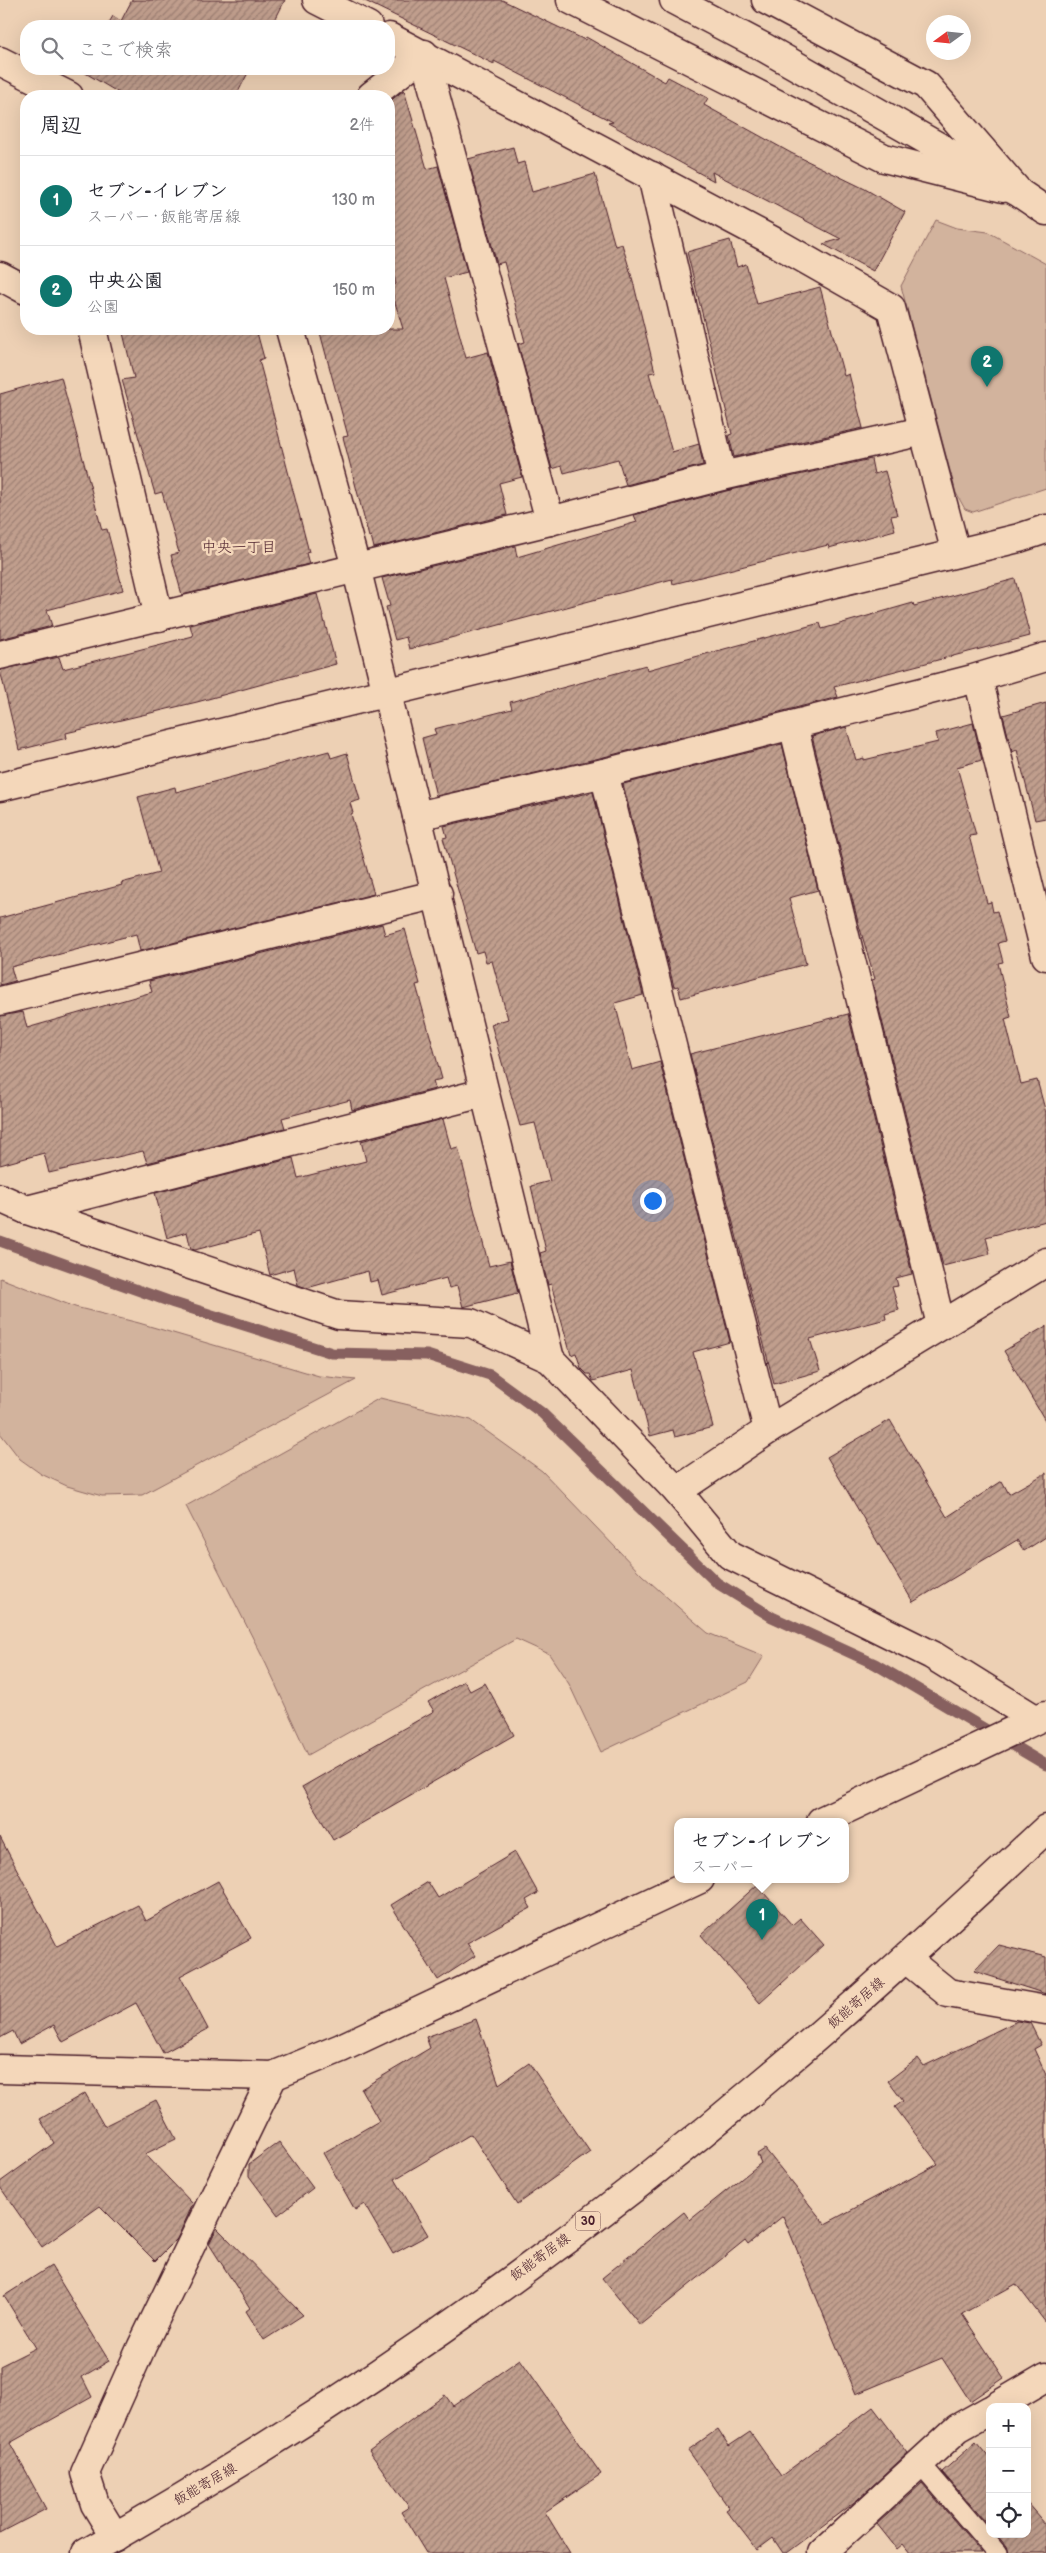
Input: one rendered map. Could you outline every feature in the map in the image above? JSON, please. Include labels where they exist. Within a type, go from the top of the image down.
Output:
[{"type":"street","points":[[317,0],[356,20]]},
{"type":"street","points":[[571,0],[884,158],[1018,192]]},
{"type":"street","points":[[674,0],[765,48],[1018,192],[1046,211]]},
{"type":"street","points":[[766,0],[926,85],[1018,192]]},
{"type":"street","points":[[395,39],[775,242],[891,308],[956,553]]},
{"type":"street","points":[[379,90],[424,54]]},
{"type":"street","points":[[424,54],[550,521]]},
{"type":"street","points":[[0,61],[20,71]]},
{"type":"street","points":[[28,75],[57,90]]},
{"type":"street","points":[[652,176],[722,476]]},
{"type":"street","points":[[0,276],[20,287]]},
{"type":"street","points":[[93,335],[159,617]]},
{"type":"street","points":[[292,335],[356,567],[438,894],[483,1093],[550,1359]]},
{"type":"street","points":[[0,655],[550,521],[722,476],[923,431]]},
{"type":"street","points":[[0,787],[1019,538],[1046,529]]},
{"type":"street","points":[[417,816],[604,773],[978,678],[1046,657]]},
{"type":"street","points":[[978,678],[1046,956]]},
{"type":"street","points":[[793,725],[941,1326]]},
{"type":"street","points":[[604,773],[768,1430]]},
{"type":"street","points":[[0,1001],[438,894]]},
{"type":"street","points":[[27,1210],[483,1093]]},
{"type":"street","points":[[0,1198],[27,1210],[339,1315],[471,1323],[550,1359],[676,1491],[730,1555],[932,1655],[1041,1717]]},
{"type":"street","points":[[676,1491],[768,1430],[1046,1262]]},
{"type":"street","points":[[827,1818],[1041,1717]]},
{"type":"street","name":"飯能寄居線","points":[[86,2553],[246,2459],[469,2309],[613,2203],[770,2078],[906,1959],[1046,1829]]},
{"type":"street","points":[[0,2069],[272,2076],[341,2048],[692,1883]]},
{"type":"street","points":[[906,1959],[948,1993],[1046,2010]]},
{"type":"street","points":[[115,2537],[95,2504],[85,2473],[142,2346],[272,2076]]},
{"type":"street","points":[[1003,2403],[1044,2383]]},
{"type":"street","points":[[822,2553],[958,2428],[986,2412]]},
{"type":"lane","points":[[919,2462],[997,2553]]},
{"type":"shaded area","points":[[936,220],[957,228],[988,232],[1046,264],[1046,488],[973,512],[965,509],[956,493],[901,286]]},
{"type":"shaded area","points":[[0,1278],[75,1307],[139,1323],[319,1376],[356,1380],[142,1495],[102,1496],[67,1486],[41,1474],[20,1459],[0,1433]]},
{"type":"shaded area","points":[[380,1398],[471,1420],[542,1471],[642,1575],[708,1633],[764,1656],[748,1682],[601,1752],[569,1684],[549,1654],[516,1639],[308,1755],[266,1664],[186,1506]]},
{"type":"building","points":[[132,0],[285,0],[275,20],[122,20]]},
{"type":"building","points":[[363,0],[502,0],[585,40],[586,37],[665,82],[668,77],[708,98],[704,105],[791,153],[865,189],[905,212],[873,271],[823,244],[841,239],[712,172],[714,181],[608,123],[613,122],[494,61],[494,64]]},
{"type":"building","points":[[113,16],[119,20],[111,20]]},
{"type":"building","points":[[89,75],[247,75],[239,90],[114,90]]},
{"type":"building","points":[[404,90],[427,169],[438,166],[467,272],[444,278],[466,358],[488,352],[522,477],[499,483],[507,515],[374,548],[371,536],[369,537],[343,437],[348,436],[321,335],[395,335],[395,329],[403,329],[395,303],[395,97]]},
{"type":"building","points":[[513,147],[517,164],[524,162],[532,192],[595,174],[615,246],[622,244],[633,281],[655,372],[649,373],[672,452],[699,444],[703,465],[626,485],[618,459],[564,473],[562,466],[552,469],[518,344],[525,342],[504,262],[497,264],[468,159]]},
{"type":"building","points":[[730,240],[737,267],[746,264],[757,304],[820,287],[844,376],[849,374],[863,428],[734,457],[729,435],[732,434],[687,252]]},
{"type":"building","points":[[123,335],[258,335],[264,358],[259,360],[309,552],[306,553],[309,564],[182,595],[171,555],[179,553],[162,492],[155,494],[122,380],[134,378]]},
{"type":"building","points":[[61,377],[102,530],[107,529],[123,590],[47,610],[52,626],[0,639],[0,394]]},
{"type":"building","points":[[871,459],[874,474],[885,471],[897,515],[891,516],[895,530],[829,548],[828,545],[673,584],[672,579],[409,649],[406,637],[395,640],[386,607],[390,606],[382,578],[515,546],[517,557],[637,522],[634,515],[726,491]]},
{"type":"building","points":[[1015,579],[1030,636],[834,687],[838,697],[600,758],[436,796],[422,738],[436,734],[434,729],[512,709],[510,702],[646,665],[647,670],[820,623],[822,629],[913,603],[914,606]]},
{"type":"building","points":[[317,594],[336,664],[197,702],[66,733],[67,738],[19,750],[0,670],[59,657],[63,669],[193,636],[190,625]]},
{"type":"building","points":[[1046,703],[1046,818],[1035,820],[1017,750],[1012,752],[1003,715]]},
{"type":"building","points":[[973,723],[982,760],[957,767],[976,835],[969,836],[987,903],[991,902],[993,912],[997,911],[1005,941],[998,943],[1003,962],[998,963],[1011,1017],[1005,1019],[1021,1084],[1037,1080],[1046,1113],[1046,1221],[986,1237],[990,1254],[943,1266],[872,980],[875,979],[858,922],[812,736],[846,727],[856,760],[864,758],[864,760],[938,742],[936,733]]},
{"type":"building","points":[[782,744],[818,890],[789,898],[806,964],[681,998],[678,986],[674,987],[623,784]]},
{"type":"building","points":[[329,751],[331,758],[347,753],[360,800],[350,803],[353,813],[351,814],[374,894],[140,951],[136,934],[11,967],[15,981],[0,985],[0,918],[159,873],[138,797],[175,787],[176,792]]},
{"type":"building","points":[[593,792],[643,995],[615,1003],[632,1070],[660,1062],[730,1342],[693,1352],[713,1427],[675,1437],[673,1430],[650,1436],[633,1370],[593,1381],[590,1374],[587,1374],[581,1368],[576,1353],[571,1355],[551,1284],[548,1285],[540,1253],[546,1251],[531,1186],[550,1181],[535,1123],[520,1126],[491,1024],[508,1019],[492,961],[486,962],[483,951],[476,953],[443,838],[447,837],[444,826]]},
{"type":"building","points":[[382,924],[385,935],[405,929],[420,984],[416,985],[442,1079],[433,1081],[435,1089],[352,1110],[350,1100],[282,1118],[285,1128],[147,1163],[143,1151],[49,1173],[44,1153],[0,1165],[0,1016],[23,1012],[27,1028],[152,992],[149,981]]},
{"type":"building","points":[[848,1014],[912,1274],[896,1278],[898,1286],[892,1287],[899,1310],[885,1314],[886,1319],[810,1339],[820,1371],[774,1384],[690,1054]]},
{"type":"building","points":[[443,1119],[451,1149],[458,1147],[489,1266],[510,1261],[518,1293],[463,1307],[457,1286],[449,1288],[446,1278],[382,1295],[378,1280],[370,1282],[368,1271],[307,1288],[298,1285],[294,1268],[270,1275],[259,1233],[195,1250],[191,1249],[187,1232],[167,1238],[155,1193],[293,1158],[298,1178],[366,1161],[361,1141]]},
{"type":"building","points":[[1046,1326],[1046,1422],[1004,1351]]},
{"type":"building","points":[[890,1420],[947,1517],[1002,1481],[1009,1494],[1046,1473],[1046,1537],[1024,1551],[1017,1540],[913,1602],[827,1457]]},
{"type":"building","points":[[464,1681],[470,1691],[485,1683],[514,1735],[333,1840],[302,1787],[434,1711],[428,1702]]},
{"type":"building","points":[[0,1837],[57,1946],[138,1905],[146,1921],[218,1881],[251,1938],[180,1976],[208,2029],[163,2053],[136,2003],[63,2042],[54,2025],[19,2044],[13,2031],[0,2038]]},
{"type":"building","points":[[515,1852],[538,1893],[526,1900],[531,1908],[467,1943],[475,1956],[438,1980],[391,1905],[428,1882],[438,1898]]},
{"type":"building","points":[[757,1885],[792,1925],[800,1918],[824,1945],[760,2003],[701,1935]]},
{"type":"building","points":[[999,1945],[1046,1957],[1046,1994],[974,1971]]},
{"type":"building","points":[[476,2019],[499,2084],[529,2063],[590,2152],[517,2204],[471,2134],[395,2179],[428,2235],[393,2254],[364,2204],[355,2210],[323,2153],[379,2121],[361,2089],[430,2048],[426,2037]]},
{"type":"building","points":[[1017,2021],[1030,2023],[1041,2045],[1034,2049],[1046,2075],[1046,2323],[1016,2284],[962,2314],[1004,2378],[970,2401],[942,2358],[856,2394],[783,2216],[748,2244],[745,2240],[640,2325],[602,2278],[684,2212],[690,2220],[761,2163],[757,2154],[765,2149],[825,2224],[938,2164],[895,2107],[903,2101],[888,2081],[918,2058],[924,2066]]},
{"type":"building","points":[[85,2093],[104,2126],[156,2100],[176,2139],[145,2154],[193,2204],[177,2239],[155,2261],[100,2206],[42,2247],[0,2187],[0,2182],[54,2143],[40,2119]]},
{"type":"building","points":[[279,2142],[313,2188],[278,2215],[249,2176],[249,2164]]},
{"type":"building","points":[[217,2228],[303,2315],[264,2340],[246,2311],[250,2308],[209,2244]]},
{"type":"building","points":[[51,2266],[109,2361],[82,2377],[92,2397],[10,2443],[46,2509],[0,2533],[0,2366],[36,2348],[4,2296]]},
{"type":"building","points":[[520,2359],[601,2474],[545,2512],[570,2553],[426,2553],[401,2512],[409,2507],[369,2451],[445,2395],[453,2406]]},
{"type":"building","points":[[873,2407],[908,2453],[857,2500],[786,2553],[783,2553],[773,2538],[757,2550],[726,2510],[729,2508],[688,2450],[718,2429],[729,2446],[750,2432],[781,2476]]},
{"type":"building","points":[[976,2442],[986,2454],[986,2522],[942,2472]]},
{"type":"building","points":[[922,2483],[982,2553],[910,2553],[903,2544],[897,2549],[877,2524]]},
{"type":"building","points":[[1031,2508],[1046,2525],[1046,2553],[1008,2553],[1006,2546],[999,2538],[1031,2538]]},
{"type":"waterway","points":[[0,1241],[174,1303],[332,1353],[427,1355],[490,1375],[542,1413],[717,1583],[772,1617],[875,1664],[1046,1765]]},
{"type":"place","name":"中央公園","points":[[987,387]]},
{"type":"place","name":"セブン-イレブン","points":[[762,1940]]},
{"type":"district","name":"中央一丁目","points":[[239,547]]}]
